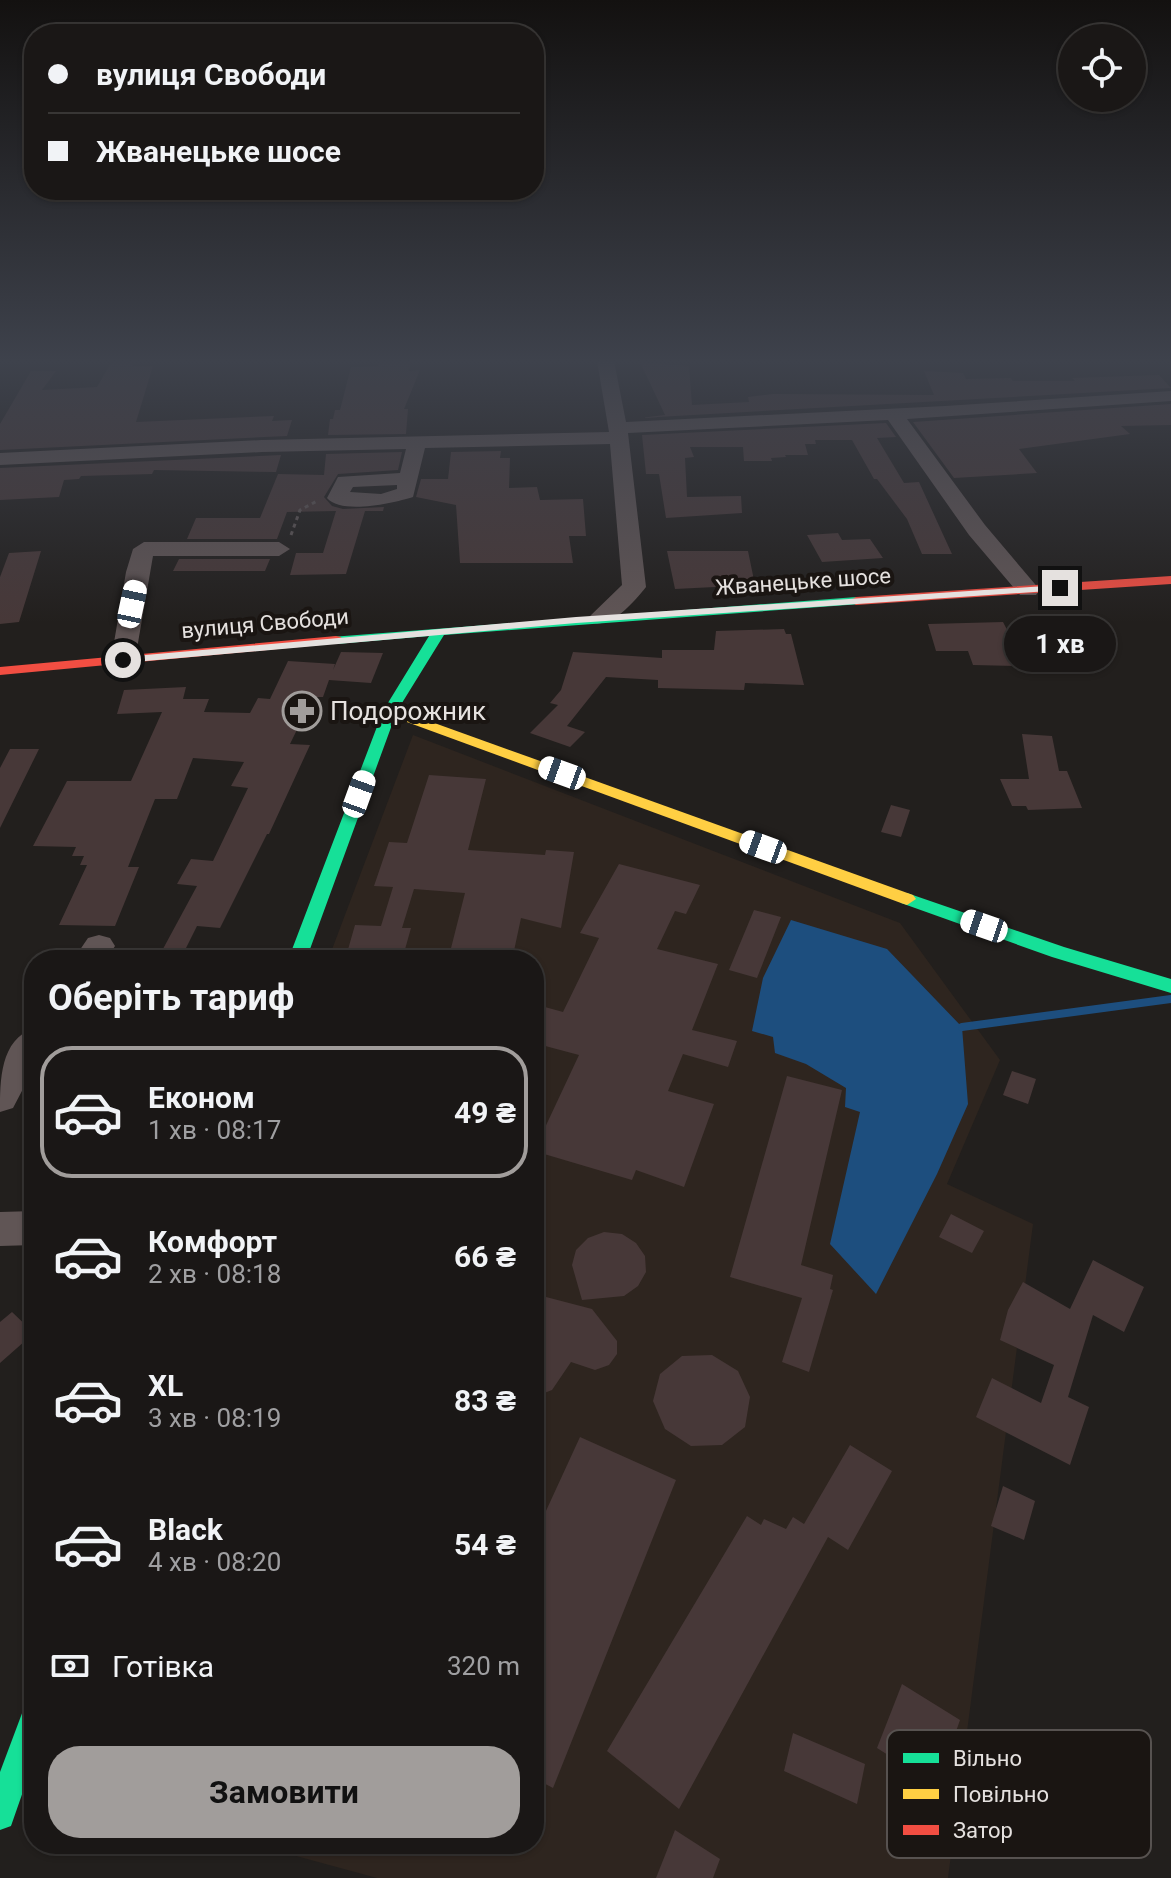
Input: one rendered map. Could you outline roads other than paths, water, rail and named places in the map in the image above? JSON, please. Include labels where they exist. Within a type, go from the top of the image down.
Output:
[{"type":"main road","name":"Жванецьке шосе","points":[[439,631],[1171,580]]},
{"type":"main road","name":"вулиця Свободи","points":[[0,671],[439,631]]},
{"type":"main road","points":[[301,950],[390,711],[439,631]]},
{"type":"main road","points":[[390,711],[920,904],[1171,986]]},
{"type":"main road","points":[[0,1815],[24,1747]]},
{"type":"street","points":[[0,459],[197,449]]},
{"type":"street","points":[[337,498],[390,499],[406,493],[415,449]]},
{"type":"street","points":[[600,618],[634,587],[621,449]]},
{"type":"street","points":[[918,449],[977,530],[1028,590]]},
{"type":"street","points":[[123,660],[137,572],[144,549],[279,549]]},
{"type":"street","points":[[0,1098],[24,1055]]},
{"type":"street","points":[[0,1229],[24,1228]]},
{"type":"water","points":[[791,920],[887,949],[962,1027],[968,1104],[937,1174],[876,1294],[830,1244],[860,1112],[845,1107],[846,1088],[806,1064],[775,1053],[773,1037],[752,1031],[763,978]]},
{"type":"waterway","points":[[962,1027],[1171,999]]},
{"type":"place","name":"Подорожник","points":[[302,711]]}]
